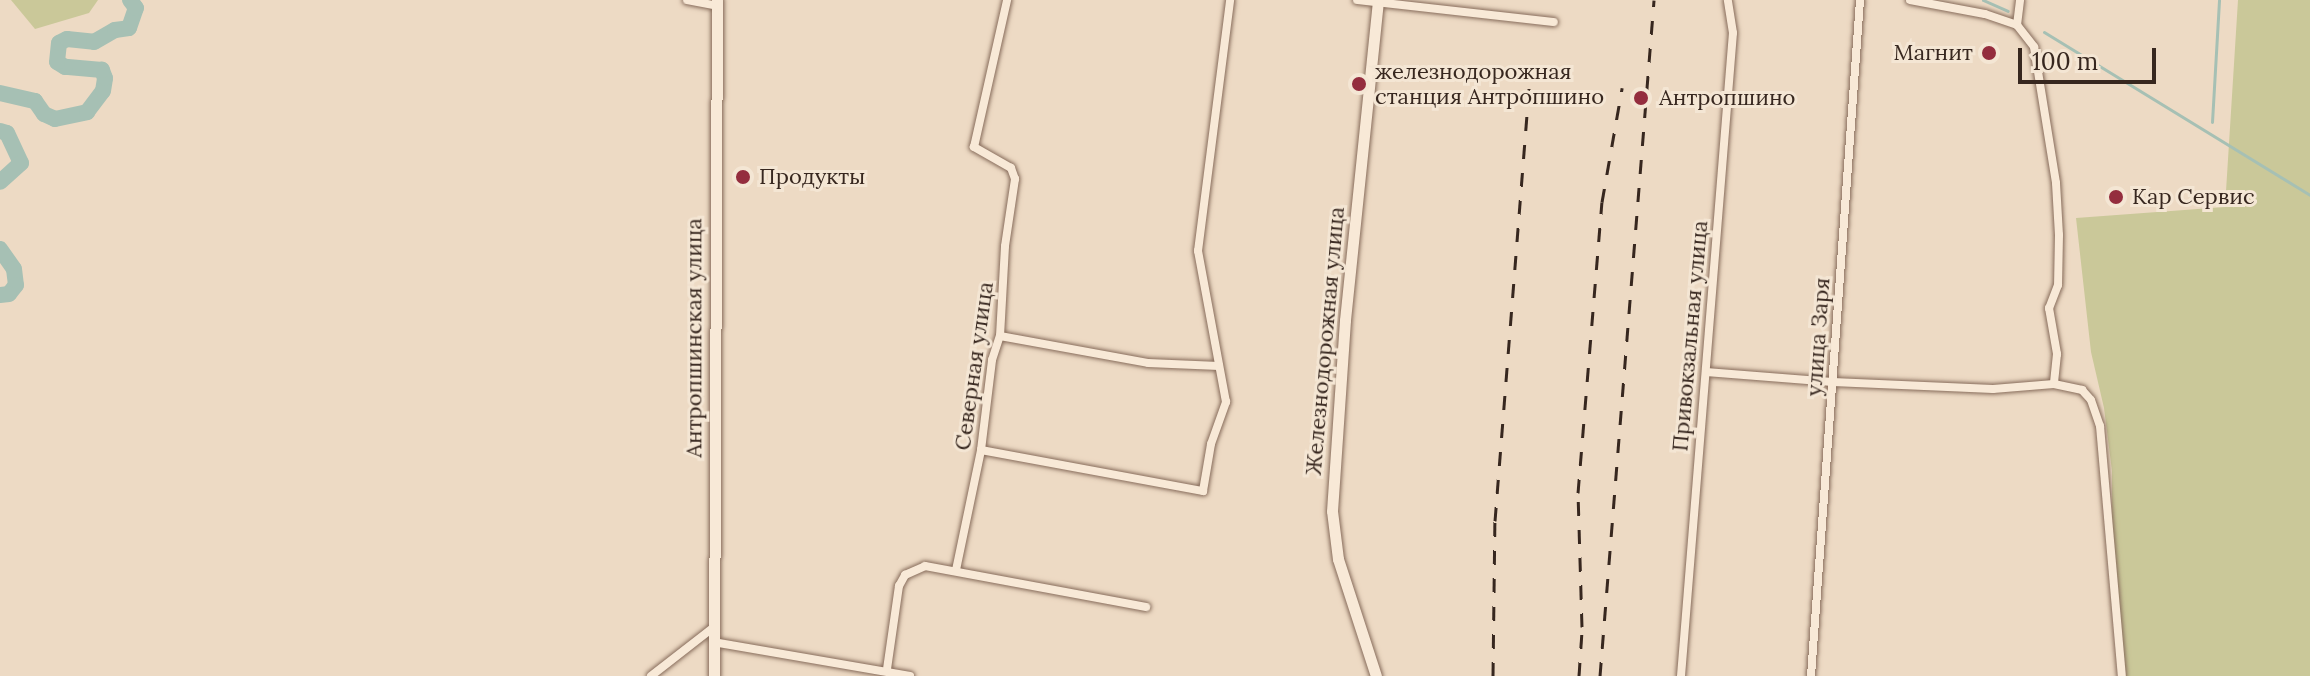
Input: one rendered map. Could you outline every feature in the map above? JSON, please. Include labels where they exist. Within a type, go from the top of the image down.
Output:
[{"type":"street","points":[[687,0],[717,3]]},
{"type":"street","name":"Северная улица","points":[[956,570],[981,450],[992,360],[1000,336],[1005,246],[1015,179],[1011,168],[974,147],[1007,0]]},
{"type":"street","points":[[981,450],[1203,491],[1211,444],[1226,402],[1198,251],[1230,0]]},
{"type":"street","points":[[1357,0],[1554,22]]},
{"type":"street","name":"Привокзальная улица","points":[[1681,676],[1733,33],[1728,0]]},
{"type":"street","name":"улица Заря","points":[[1811,676],[1860,0]]},
{"type":"street","points":[[1910,0],[2018,22]]},
{"type":"street","points":[[2020,0],[2018,22],[2034,47],[2056,183],[2058,285],[2049,308],[2057,354],[2054,384]]},
{"type":"street","name":"Железнодорожная улица","points":[[1376,676],[1338,559],[1332,496],[1345,320],[1378,2]]},
{"type":"street","name":"Антропшинская улица","points":[[714,676],[717,3]]},
{"type":"street","points":[[1000,336],[1148,363],[1219,366]]},
{"type":"street","points":[[1706,372],[1833,382],[1993,389],[2054,384],[2082,390],[2091,400],[2100,426],[2122,676]]},
{"type":"street","points":[[887,669],[899,586],[905,575],[925,566],[956,570],[1040,590],[1146,607]]},
{"type":"street","points":[[651,676],[714,627]]},
{"type":"street","points":[[713,642],[887,669],[910,676]]},
{"type":"shaded area","points":[[11,0],[98,0],[89,13],[35,29]]},
{"type":"shaded area","points":[[2238,0],[2310,0],[2310,676],[2122,676],[2112,553],[2112,471],[2104,408],[2091,352],[2076,218],[2225,207]]},
{"type":"waterway","points":[[0,93],[35,101],[44,114],[55,119],[87,112],[103,91],[105,78],[102,70],[65,67],[57,62],[59,43],[67,39],[94,42],[115,30],[129,28],[136,8],[130,0]]},
{"type":"waterway","points":[[1983,0],[2008,11]]},
{"type":"waterway","points":[[2212,122],[2219,0]]},
{"type":"waterway","points":[[2044,32],[2310,195]]},
{"type":"waterway","points":[[0,131],[7,133],[21,163],[0,182]]},
{"type":"waterway","points":[[0,249],[14,269],[16,285],[9,294],[0,295]]},
{"type":"railway","points":[[1600,676],[1654,0]]},
{"type":"railway","points":[[1493,676],[1495,521],[1530,72]]},
{"type":"railway","points":[[1582,627],[1578,493],[1602,202],[1622,88]]},
{"type":"railway","points":[[1579,676],[1582,631]]},
{"type":"place","name":"Магнит","points":[[1989,53]]},
{"type":"place","name":"железнодорожная станция Антропшино","points":[[1359,84]]},
{"type":"place","name":"Антропшино","points":[[1641,98]]},
{"type":"place","name":"Продукты","points":[[743,177]]},
{"type":"place","name":"Кар Сервис","points":[[2116,197]]}]
